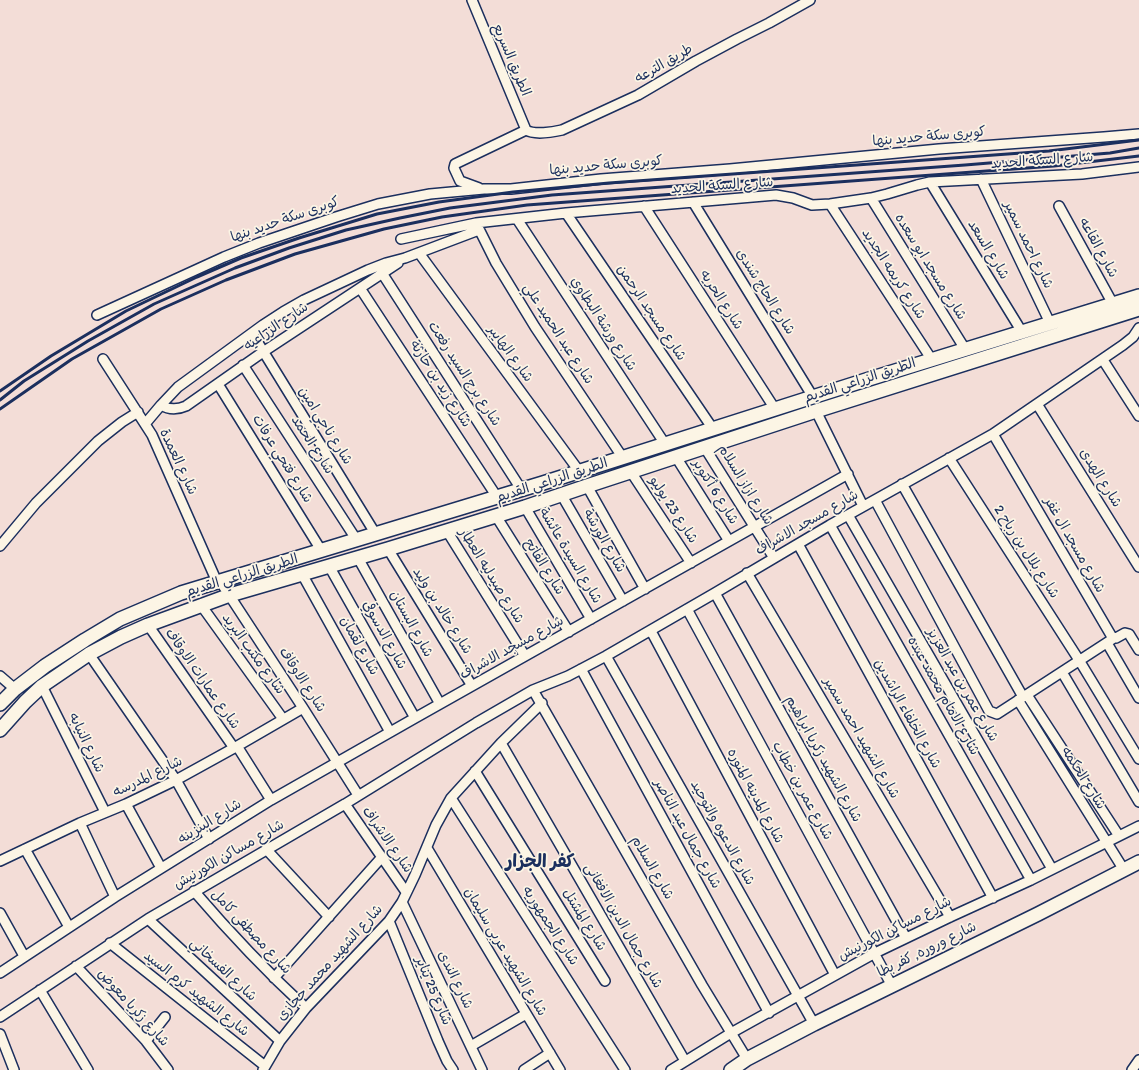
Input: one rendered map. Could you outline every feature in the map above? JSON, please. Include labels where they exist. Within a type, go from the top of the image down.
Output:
[{"type":"main road","name":"الطريق الزراعي القديم","points":[[0,704],[45,666],[85,640],[120,619],[181,593],[579,472],[965,349],[1139,296]]},
{"type":"main road","name":"الطريق الزراعي القديم","points":[[0,730],[25,702],[42,686],[89,654],[121,636],[201,605],[230,595],[388,550],[525,507],[816,411],[1139,309]]},
{"type":"main road","name":"شارع وروره, كفر بطا","points":[[731,1070],[747,1059],[814,1024],[1038,914],[1139,862]]},
{"type":"street","name":"الطريق السريع","points":[[472,0],[526,130]]},
{"type":"street","name":"طريق الترعه","points":[[526,130],[532,132],[554,132],[562,130],[638,95],[696,61],[736,39],[770,23],[810,0]]},
{"type":"street","points":[[484,189],[460,181],[454,168],[455,164],[526,130]]},
{"type":"street","name":"كوبرى سكة حديد بنها","points":[[97,315],[224,257],[293,231],[378,204],[404,198],[436,193],[484,189],[511,189],[601,179],[730,169],[939,149],[1139,134]]},
{"type":"street","name":"شارع السكة الحديد","points":[[401,239],[518,219],[566,213],[776,195],[793,198],[812,205],[830,204],[871,198],[930,182],[1082,174],[1139,167]]},
{"type":"street","name":"شارع احمد سمير","points":[[980,179],[1050,323]]},
{"type":"street","name":"شارع السعد","points":[[930,182],[1022,332]]},
{"type":"street","name":"شارع مسجد ابو سعده","points":[[871,198],[965,349]]},
{"type":"street","name":"شارع الحاج شندى","points":[[693,202],[813,397]]},
{"type":"street","name":"شارع كريمه الجديد","points":[[830,204],[932,360]]},
{"type":"street","name":"شارع الحريه","points":[[644,206],[775,409]]},
{"type":"street","name":"شارع القاعه","points":[[1058,206],[1113,304]]},
{"type":"street","name":"شارع مسجد الرحمن","points":[[566,213],[713,429]]},
{"type":"street","name":"شارع ورشة البطاوي","points":[[518,219],[665,444]]},
{"type":"street","name":"شارع الزراعيه","points":[[145,424],[160,405],[178,387],[283,312],[304,300],[368,270],[419,253],[478,226]]},
{"type":"street","name":"شارع عبد الحميد علي","points":[[478,226],[496,263],[535,328],[623,458]]},
{"type":"street","name":"شارع الهايبر","points":[[419,253],[579,472]]},
{"type":"street","name":"شارع الزراعيه","points":[[160,405],[172,409],[181,408],[218,384],[243,365],[405,258]]},
{"type":"street","name":"شارع برج السيد رفعت","points":[[382,273],[521,489]]},
{"type":"street","name":"شارع زيد بن حارثة","points":[[360,288],[497,497]]},
{"type":"street","name":"شارع مسجد الاشراف","points":[[476,722],[534,690],[568,676],[651,631],[830,525],[993,434],[1103,360],[1132,337],[1139,328]]},
{"type":"street","name":"شارع ناجي امين","points":[[252,333],[375,534]]},
{"type":"street","name":"شارع العمدة","points":[[103,359],[145,424],[219,581]]},
{"type":"street","points":[[1103,360],[1139,416]]},
{"type":"street","name":"شارع الحمد","points":[[243,365],[356,539]]},
{"type":"street","name":"شارع فتحي عرفات","points":[[218,384],[321,550]]},
{"type":"street","name":"شارع الهدى","points":[[1037,404],[1139,568]]},
{"type":"street","points":[[816,411],[864,506]]},
{"type":"street","points":[[0,546],[36,503],[98,441],[122,422],[138,412]]},
{"type":"street","name":"شارع مسجد ال غفر","points":[[993,434],[1112,637],[1110,640],[1139,698]]},
{"type":"street","name":"شارع ازاز السلام","points":[[705,448],[774,558]]},
{"type":"street","name":"شارع 6 أكتوبر","points":[[676,457],[729,541]]},
{"type":"street","name":"شارع بلال بن رباح 2","points":[[949,458],[1079,660],[1139,759]]},
{"type":"street","name":"شارع 23 يوليو","points":[[631,472],[691,563]]},
{"type":"street","name":"شارع مسجد الاشراف","points":[[440,704],[848,474]]},
{"type":"street","points":[[902,484],[1023,697],[1119,836]]},
{"type":"street","points":[[587,486],[645,589]]},
{"type":"street","name":"شارع الورشة","points":[[561,494],[623,601]]},
{"type":"street","points":[[875,500],[989,712],[997,714],[1110,640],[1128,634],[1139,650]]},
{"type":"street","name":"شارع السيدة عائشة","points":[[525,507],[591,619]]},
{"type":"street","name":"شارع عمر بن عبد العزيز","points":[[848,515],[1052,870]]},
{"type":"street","name":"شارع الفاتح","points":[[496,516],[569,632]]},
{"type":"street","name":"شارع الامام محمد عبده","points":[[830,525],[1031,880]]},
{"type":"street","name":"شارع صيدليه العطار","points":[[447,531],[525,656]]},
{"type":"street","name":"شارع الخلفاء الراشدين","points":[[798,544],[992,898]]},
{"type":"street","name":"شارع خالد بن وليد","points":[[388,550],[472,686]]},
{"type":"street","name":"شارع البستان","points":[[358,558],[440,704]]},
{"type":"street","name":"شارع الدسوقي","points":[[329,566],[415,718]]},
{"type":"street","name":"شارع الشهيد احمد سمير","points":[[747,573],[950,917]]},
{"type":"street","name":"شارع لقمان","points":[[302,574],[390,732]]},
{"type":"street","name":"شارع الاوقاف","points":[[219,581],[230,595],[358,795]]},
{"type":"street","name":"شارع الشهيد زكريا ابراهيم","points":[[715,593],[906,938]]},
{"type":"street","name":"شارع مكتب البريد","points":[[201,605],[283,719]]},
{"type":"street","name":"شارع عمر بن خطاب","points":[[687,609],[892,986]]},
{"type":"street","name":"شارع عمارات الاوقاف","points":[[148,625],[236,747],[272,800]]},
{"type":"street","name":"شارع المدينه المنوره","points":[[651,631],[835,975]]},
{"type":"street","points":[[89,654],[176,780],[209,839]]},
{"type":"street","name":"شارع الدعوه والتوحيد","points":[[606,656],[814,1024]]},
{"type":"street","name":"شارع جمال عبد الناصر","points":[[581,669],[769,1013]]},
{"type":"street","points":[[1062,672],[1139,802]]},
{"type":"street","points":[[0,676],[15,690]]},
{"type":"street","name":"شارع النيابه","points":[[42,686],[105,812]]},
{"type":"street","name":"شارع السلام","points":[[534,690],[702,985],[747,1059]]},
{"type":"street","name":"شارع الحكمه","points":[[1023,697],[1106,842],[1124,870]]},
{"type":"street","name":"شارع الشهيد محمد حجازى","points":[[264,1068],[280,1041],[306,1008],[389,921],[402,902],[436,825],[451,798],[501,743],[542,703]]},
{"type":"street","name":"شارع البنزينه","points":[[0,973],[115,897],[272,800],[440,704]]},
{"type":"street","name":"شارع المدرسه","points":[[0,861],[176,780],[303,708]]},
{"type":"street","name":"شارع مساكن الكورنيش","points":[[0,1017],[110,943],[194,890],[345,804],[476,722]]},
{"type":"street","name":"شارع جمال الدين الافغانى","points":[[501,743],[685,1061]]},
{"type":"street","name":"شارع المشتل","points":[[475,771],[605,981]]},
{"type":"street","name":"شارع الجمهوريه","points":[[451,798],[625,1070]]},
{"type":"street","points":[[126,804],[161,868]]},
{"type":"street","name":"شارع الاشراف","points":[[345,804],[406,892]]},
{"type":"street","points":[[80,823],[115,897]]},
{"type":"street","name":"شارع مساكن الكورنيش","points":[[671,1070],[731,1033],[874,953],[1052,870],[1139,826]]},
{"type":"street","name":"شارع الشهيد عربى سليمان","points":[[427,848],[560,1070]]},
{"type":"street","points":[[25,849],[69,927]]},
{"type":"street","points":[[266,849],[329,917]]},
{"type":"street","points":[[274,978],[382,857]]},
{"type":"street","name":"شارع مصطفى كامل","points":[[194,890],[233,936],[306,1008]]},
{"type":"street","name":"شارع الندى","points":[[402,902],[482,1070]]},
{"type":"street","points":[[0,913],[24,956]]},
{"type":"street","name":"شارع الفسخاني","points":[[148,919],[280,1041]]},
{"type":"street","name":"شارع 25 يناير","points":[[389,921],[438,1041],[453,1070]]},
{"type":"street","name":"شارع الشهيد كرم السيد","points":[[110,943],[264,1068]]},
{"type":"street","name":"شارع زكريا معوض","points":[[76,966],[146,1041],[168,1070]]},
{"type":"street","points":[[40,990],[88,1070]]},
{"type":"street","points":[[471,1046],[526,1014]]},
{"type":"street","points":[[146,1041],[164,1017]]},
{"type":"street","points":[[0,1034],[14,1070]]},
{"type":"street","points":[[524,1070],[550,1053]]},
{"type":"street","points":[[1132,1070],[1139,1060]]},
{"type":"railway","points":[[0,391],[51,356],[126,311],[197,277],[241,258],[377,214],[439,202],[513,192],[609,183],[1049,151],[1139,140]]},
{"type":"railway","points":[[0,400],[24,381],[88,341],[154,304],[235,268],[289,248],[346,230],[400,218],[450,208],[552,195],[965,165],[1110,153],[1139,148]]},
{"type":"railway","points":[[0,409],[72,359],[161,309],[226,280],[295,254],[384,229],[442,217],[527,205],[1054,166],[1139,156]]},
{"type":"district","name":"كفر الجزار","points":[[540,862]]}]
